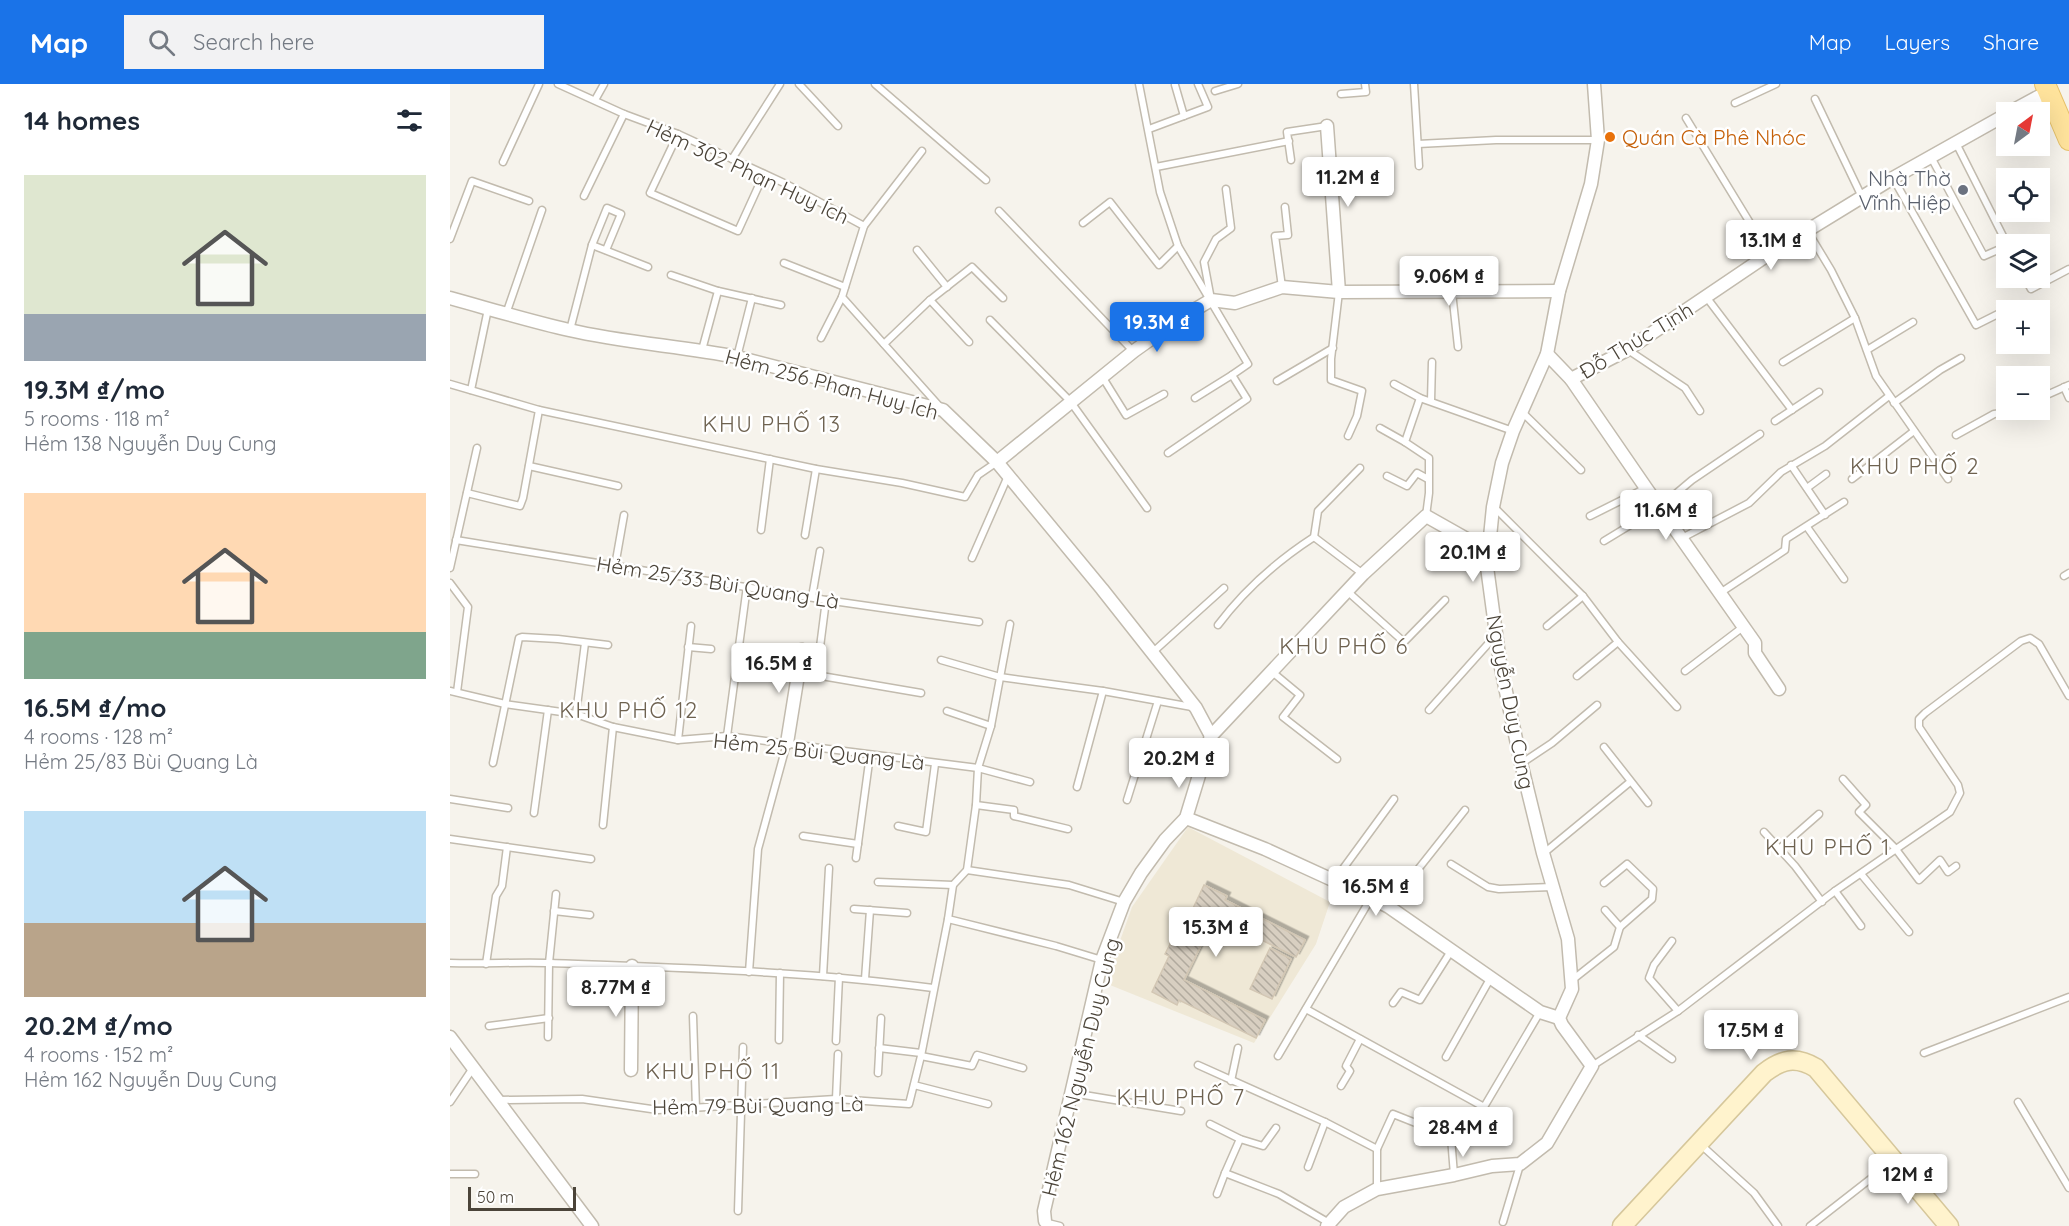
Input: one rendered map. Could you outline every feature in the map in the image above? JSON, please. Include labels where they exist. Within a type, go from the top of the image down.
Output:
[{"type":"main road","points":[[2051,86],[2069,106]]},
{"type":"main road","points":[[2051,86],[2069,140]]},
{"type":"street","name":"Nguyễn Duy Cung","points":[[1559,1018],[1572,988],[1568,939],[1543,853],[1500,663],[1488,577],[1488,551],[1493,507],[1502,463],[1513,431],[1547,354],[1558,291],[1591,184],[1598,140],[1594,84]]},
{"type":"street","name":"Đỗ Thúc Tịnh","points":[[2026,102],[2051,86]]},
{"type":"street","name":"Đỗ Thúc Tịnh","points":[[1547,354],[1571,379],[1627,350],[1769,254],[1893,178],[1996,120]]},
{"type":"street","points":[[1327,126],[1339,292]]},
{"type":"street","points":[[997,462],[1134,351],[1179,318],[1211,300],[1235,303],[1282,287],[1339,292],[1558,291]]},
{"type":"street","name":"Hẻm 256 Phan Huy Ích","points":[[450,298],[570,331],[737,357],[943,410],[1008,475],[1153,652],[1196,708],[1211,736]]},
{"type":"street","points":[[1571,379],[1755,643],[1755,653],[1779,688]]},
{"type":"street","points":[[1426,516],[1488,551]]},
{"type":"street","name":"Hẻm 162 Nguyễn Duy Cung","points":[[1044,1223],[1044,1211],[1102,960],[1124,902],[1165,840],[1186,818],[1211,736],[1363,574],[1426,516]]},
{"type":"street","points":[[787,743],[802,650]]},
{"type":"street","points":[[1186,818],[1265,849],[1389,907],[1540,1012],[1559,1018],[1592,1066],[1547,1143],[1520,1164],[1492,1166],[1377,1189],[1344,1207],[1330,1225]]},
{"type":"street","points":[[631,1070],[632,966]]},
{"type":"street","points":[[450,1037],[592,1226]]},
{"type":"street","points":[[1622,1226],[1764,1073],[1784,1061],[1799,1060],[1816,1068],[1949,1226]]},
{"type":"lane","points":[[503,162],[539,84]]},
{"type":"lane","name":"Hẻm 302 Phan Huy Ích","points":[[558,84],[732,159],[864,226],[842,297],[821,338]]},
{"type":"lane","points":[[595,100],[604,84]]},
{"type":"lane","points":[[732,159],[780,84]]},
{"type":"lane","points":[[799,84],[838,126]]},
{"type":"lane","points":[[875,84],[986,180]]},
{"type":"lane","points":[[1139,84],[1160,192],[1178,246],[1248,364],[1195,398]]},
{"type":"lane","points":[[1149,129],[1208,107],[1198,84]]},
{"type":"lane","points":[[1215,91],[1238,84]]},
{"type":"lane","points":[[1341,94],[1366,92],[1365,84]]},
{"type":"lane","points":[[1414,84],[1419,166]]},
{"type":"lane","points":[[1735,103],[1776,84]]},
{"type":"lane","points":[[1175,85],[1184,116]]},
{"type":"lane","points":[[1815,99],[1863,198]]},
{"type":"lane","points":[[584,196],[624,114]]},
{"type":"lane","points":[[1686,118],[1769,254]]},
{"type":"lane","points":[[1291,160],[1287,132],[1327,126]]},
{"type":"lane","points":[[678,134],[650,193],[738,231],[764,174]]},
{"type":"lane","points":[[1418,144],[1496,140],[1598,140]]},
{"type":"lane","points":[[1156,167],[1289,141]]},
{"type":"lane","points":[[1956,143],[2002,234]]},
{"type":"lane","points":[[864,226],[922,151]]},
{"type":"lane","points":[[1932,157],[1984,256],[1996,250]]},
{"type":"lane","points":[[1893,178],[1976,325],[1996,315]]},
{"type":"lane","points":[[450,237],[472,181],[529,201]]},
{"type":"lane","points":[[1211,300],[1204,262],[1216,239],[1231,228],[1226,189]]},
{"type":"lane","points":[[1083,223],[1110,202],[1159,265],[1178,246]]},
{"type":"lane","points":[[1282,287],[1275,236],[1288,235],[1285,207]]},
{"type":"lane","points":[[570,331],[592,245],[607,208],[621,214],[606,250]]},
{"type":"lane","points":[[506,314],[542,210]]},
{"type":"lane","points":[[999,211],[1134,351]]},
{"type":"lane","points":[[1808,231],[1855,318],[1876,376],[1948,479]]},
{"type":"lane","points":[[592,245],[648,267]]},
{"type":"lane","points":[[917,250],[947,287]]},
{"type":"lane","points":[[784,263],[844,287]]},
{"type":"lane","points":[[884,344],[930,300],[972,267],[1003,298]]},
{"type":"lane","points":[[2050,278],[2069,268]]},
{"type":"lane","points":[[671,275],[718,291],[781,306]]},
{"type":"lane","points":[[702,350],[718,291]]},
{"type":"lane","points":[[1339,292],[1331,359],[1331,380],[1362,391],[1357,416],[1348,436]]},
{"type":"lane","points":[[1452,292],[1458,347]]},
{"type":"lane","points":[[842,297],[943,410]]},
{"type":"lane","points":[[737,357],[752,298]]},
{"type":"lane","points":[[1707,298],[1792,410]]},
{"type":"lane","points":[[930,300],[969,342]]},
{"type":"lane","points":[[471,390],[488,308]]},
{"type":"lane","points":[[1783,362],[1855,318]]},
{"type":"lane","points":[[990,320],[1070,401],[1147,508]]},
{"type":"lane","points":[[1867,350],[1913,322]]},
{"type":"lane","points":[[1277,381],[1333,348]]},
{"type":"lane","points":[[1627,350],[1685,388],[1700,411]]},
{"type":"lane","points":[[1894,403],[1961,358]]},
{"type":"lane","points":[[1431,401],[1432,362]]},
{"type":"lane","points":[[1168,453],[1247,399],[1232,375]]},
{"type":"lane","points":[[1103,378],[1126,415],[1164,394]]},
{"type":"lane","points":[[450,384],[539,410],[816,469],[902,483],[965,497],[978,475],[997,462]]},
{"type":"lane","points":[[1394,384],[1420,398],[1513,431]]},
{"type":"lane","points":[[2050,393],[2066,386],[2069,398]]},
{"type":"lane","points":[[1775,421],[1819,392]]},
{"type":"lane","points":[[1682,538],[1749,503],[1791,465],[1825,446],[1889,396]]},
{"type":"lane","points":[[1405,442],[1420,398]]},
{"type":"lane","points":[[467,493],[520,506],[539,410]]},
{"type":"lane","points":[[1522,412],[1581,470]]},
{"type":"lane","points":[[1956,435],[1996,414]]},
{"type":"lane","points":[[1380,428],[1429,458],[1429,493],[1426,516]]},
{"type":"lane","points":[[1852,479],[1914,432]]},
{"type":"lane","points":[[1604,541],[1660,507],[1692,480],[1760,434]]},
{"type":"lane","points":[[450,568],[477,448]]},
{"type":"lane","points":[[761,530],[770,459]]},
{"type":"lane","points":[[1791,465],[1825,515]]},
{"type":"lane","points":[[529,466],[618,486]]},
{"type":"lane","points":[[1218,625],[1243,594],[1287,554],[1314,537],[1318,511],[1360,468]]},
{"type":"lane","points":[[805,535],[816,469]]},
{"type":"lane","points":[[1387,476],[1407,486],[1417,473],[1428,479]]},
{"type":"lane","points":[[1807,488],[1826,474]]},
{"type":"lane","points":[[972,558],[1008,475]]},
{"type":"lane","points":[[1590,516],[1646,488]]},
{"type":"lane","points":[[1720,593],[1785,550],[1786,539],[1844,502]]},
{"type":"lane","points":[[1493,507],[1583,596],[1618,642],[1677,707]]},
{"type":"lane","points":[[615,566],[624,516]]},
{"type":"lane","points":[[1807,527],[1844,579]]},
{"type":"lane","points":[[1314,537],[1363,574]]},
{"type":"lane","name":"Hẻm 25/33 Bùi Quang Là","points":[[456,540],[826,600],[979,622]]},
{"type":"lane","points":[[812,597],[820,551]]},
{"type":"lane","name":"Hẻm 25 Bùi Quang Là","points":[[450,584],[468,607],[453,692],[505,704],[576,714],[613,727],[678,740],[727,736],[787,743],[978,768],[1030,782]]},
{"type":"lane","points":[[727,736],[747,586]]},
{"type":"lane","points":[[1153,652],[1224,588]]},
{"type":"lane","points":[[1347,591],[1404,642],[1445,600]]},
{"type":"lane","points":[[1547,626],[1583,596]]},
{"type":"lane","points":[[820,647],[826,600]]},
{"type":"lane","points":[[988,1104],[914,1085],[948,919],[952,885],[967,870],[976,805],[978,768],[992,726],[1010,624]]},
{"type":"lane","points":[[678,740],[691,626]]},
{"type":"lane","points":[[1685,671],[1744,627]]},
{"type":"lane","points":[[1429,710],[1496,634]]},
{"type":"lane","points":[[493,764],[519,639],[522,637],[558,639],[608,645]]},
{"type":"lane","points":[[1592,1066],[1678,1011],[1835,891],[1950,812],[1960,793],[1958,785],[1919,727],[1919,719],[1925,713],[2021,640],[2030,638],[2039,644],[2069,696]]},
{"type":"lane","points":[[1576,676],[1618,642]]},
{"type":"lane","points":[[576,714],[585,643]]},
{"type":"lane","points":[[688,647],[711,649]]},
{"type":"lane","points":[[941,660],[1000,677],[1103,691],[1196,708]]},
{"type":"lane","points":[[1270,671],[1300,695],[1283,717],[1336,759]]},
{"type":"lane","points":[[797,672],[921,693]]},
{"type":"lane","points":[[1077,787],[1103,691]]},
{"type":"lane","points":[[1127,800],[1158,701]]},
{"type":"lane","points":[[1521,763],[1552,743],[1597,705]]},
{"type":"lane","points":[[534,813],[548,710]]},
{"type":"lane","points":[[947,711],[992,726]]},
{"type":"lane","points":[[603,825],[613,727]]},
{"type":"lane","points":[[749,972],[758,849],[787,743]]},
{"type":"lane","points":[[1604,747],[1648,803]]},
{"type":"lane","points":[[856,858],[870,755]]},
{"type":"lane","points":[[898,826],[926,832],[935,764]]},
{"type":"lane","points":[[1843,779],[1866,805],[1859,812],[1895,848],[1919,880],[1940,860],[1948,872],[1956,866]]},
{"type":"lane","points":[[1543,853],[1630,782]]},
{"type":"lane","points":[[450,799],[508,808]]},
{"type":"lane","points":[[1334,882],[1394,799]]},
{"type":"lane","points":[[976,805],[1014,810],[1014,816],[1068,828]]},
{"type":"lane","points":[[1389,907],[1465,810]]},
{"type":"lane","points":[[1779,849],[1819,814]]},
{"type":"lane","points":[[1764,832],[1821,902]]},
{"type":"lane","points":[[803,836],[858,844]]},
{"type":"lane","points":[[450,839],[591,859]]},
{"type":"lane","points":[[486,964],[496,896],[502,886],[507,847]]},
{"type":"lane","points":[[1451,864],[1488,887],[1498,890],[1552,887]]},
{"type":"lane","points":[[1570,982],[1614,947],[1620,927],[1652,899],[1653,890],[1627,864],[1604,883]]},
{"type":"lane","points":[[823,976],[829,868]]},
{"type":"lane","points":[[967,870],[1069,885],[1124,902]]},
{"type":"lane","points":[[1861,874],[1909,932]]},
{"type":"lane","points":[[878,882],[952,885]]},
{"type":"lane","points":[[1835,891],[1861,926]]},
{"type":"lane","points":[[548,1037],[549,963],[556,894]]},
{"type":"lane","points":[[1278,1056],[1372,898]]},
{"type":"lane","points":[[854,909],[907,913]]},
{"type":"lane","points":[[554,910],[590,915]]},
{"type":"lane","points":[[865,979],[870,910]]},
{"type":"lane","points":[[1605,910],[1620,927]]},
{"type":"lane","points":[[948,919],[1102,960]]},
{"type":"lane","points":[[1672,941],[1654,965],[1649,978],[1678,1011]]},
{"type":"lane","points":[[1393,1003],[1401,992],[1420,1000],[1451,951]]},
{"type":"lane","points":[[450,963],[549,963],[749,972],[865,979],[933,988]]},
{"type":"lane","points":[[779,1040],[780,974]]},
{"type":"lane","points":[[836,1041],[839,977]]},
{"type":"lane","points":[[1446,1057],[1490,979]]},
{"type":"lane","points":[[1924,1053],[2069,997]]},
{"type":"lane","points":[[1306,1009],[1484,1107],[1540,1012]]},
{"type":"lane","points":[[693,1016],[696,1107]]},
{"type":"lane","points":[[489,1026],[549,1018]]},
{"type":"lane","points":[[878,1074],[880,1018]]},
{"type":"lane","points":[[1638,1035],[1672,1059]]},
{"type":"lane","points":[[1341,1086],[1350,1071],[1346,1066],[1360,1039]]},
{"type":"lane","points":[[738,1211],[743,1047]]},
{"type":"lane","points":[[879,1048],[921,1054],[972,1066],[977,1055],[1023,1068]]},
{"type":"lane","points":[[1231,1081],[1238,1048]]},
{"type":"lane","points":[[836,1099],[838,1054]]},
{"type":"lane","points":[[1198,1065],[1325,1122],[1377,1149]]},
{"type":"lane","points":[[450,1102],[473,1067]]},
{"type":"lane","name":"Hẻm 79 Bùi Quang Là","points":[[499,1100],[582,1099],[658,1110],[836,1099],[909,1104],[914,1085]]},
{"type":"lane","points":[[1072,1093],[1181,1111]]},
{"type":"lane","points":[[2018,1102],[2069,1188]]},
{"type":"lane","points":[[1377,1189],[1377,1149],[1393,1114],[1451,1137],[1454,1175]]},
{"type":"lane","points":[[1308,1167],[1325,1122]]},
{"type":"lane","points":[[1210,1124],[1240,1139],[1263,1146],[1276,1128]]},
{"type":"lane","points":[[1217,1194],[1240,1139]]},
{"type":"lane","points":[[1699,1143],[1754,1193],[1778,1226]]},
{"type":"lane","points":[[1810,1226],[1894,1161]]},
{"type":"lane","points":[[1503,1222],[1520,1164]]},
{"type":"lane","points":[[1225,1173],[1279,1194],[1330,1225]]},
{"type":"lane","points":[[450,1174],[475,1174]]},
{"type":"lane","points":[[1044,1223],[1060,1226]]},
{"type":"shaded area","points":[[1188,827],[1330,902],[1316,944],[1254,1043],[1105,983],[1132,907]]},
{"type":"building","points":[[1204,885],[1227,896],[1225,900],[1305,940],[1296,957],[1215,917],[1184,980],[1265,1020],[1256,1038],[1179,1000],[1177,1005],[1152,992],[1169,956],[1165,954],[1183,919],[1187,921]]},
{"type":"building","points":[[1270,948],[1291,959],[1272,999],[1250,989]]},
{"type":"place","name":"Quán Cà Phê Nhóc","points":[[1610,137]]},
{"type":"place","name":"Nhà Thờ Vĩnh Hiệp","points":[[1963,190]]},
{"type":"district","name":"KHU PHỐ 13","points":[[772,424]]},
{"type":"district","name":"KHU PHỐ 2","points":[[1915,466]]},
{"type":"district","name":"KHU PHỐ 6","points":[[1344,646]]},
{"type":"district","name":"KHU PHỐ 12","points":[[629,710]]},
{"type":"district","name":"KHU PHỐ 1","points":[[1828,847]]},
{"type":"district","name":"KHU PHỐ 11","points":[[713,1071]]},
{"type":"district","name":"KHU PHỐ 7","points":[[1181,1097]]}]
